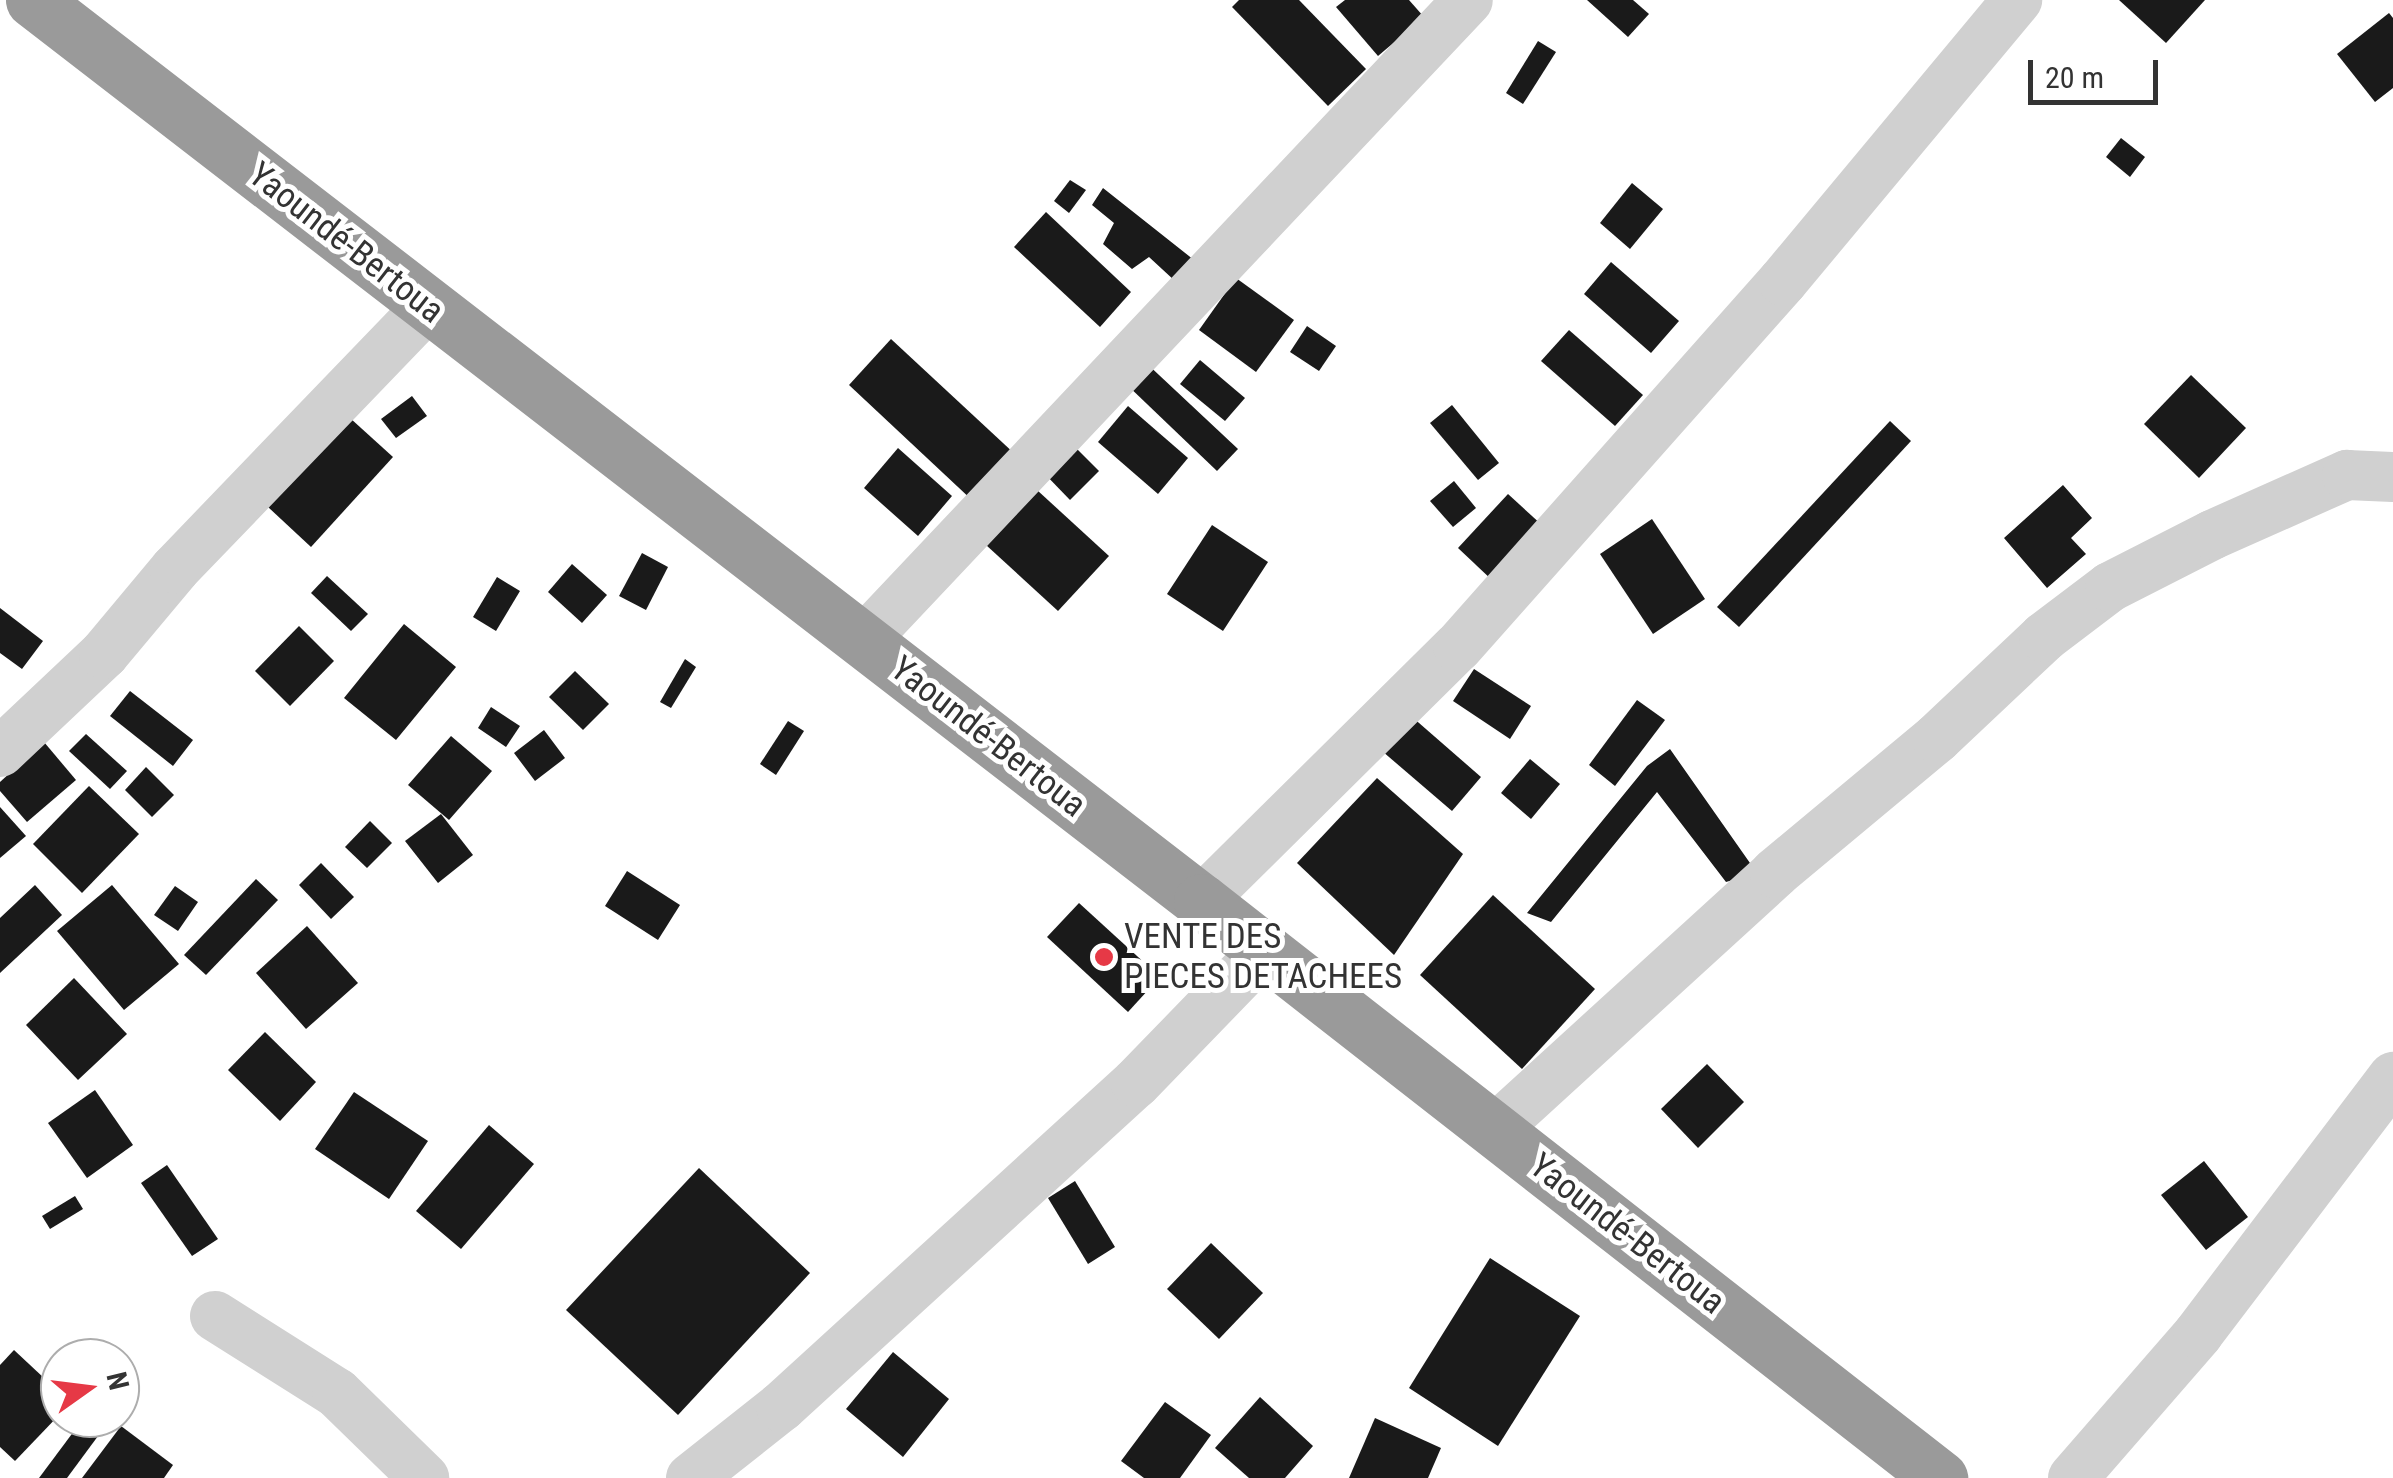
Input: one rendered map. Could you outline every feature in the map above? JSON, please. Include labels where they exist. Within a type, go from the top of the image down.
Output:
[{"type":"highway","name":"Yaoundé-Bertoua","points":[[33,0],[1202,901],[1940,1478]]},
{"type":"street","points":[[863,640],[1468,0]]},
{"type":"street","points":[[1202,901],[1458,647],[1783,282],[2017,0]]},
{"type":"street","points":[[0,752],[104,654],[175,569],[428,306]]},
{"type":"street","points":[[1494,1130],[1775,874],[1938,738],[2044,637],[2110,587],[2212,535],[2347,476],[2393,477]]},
{"type":"street","points":[[691,1478],[781,1407],[1136,1083],[1265,950]]},
{"type":"street","points":[[2073,1478],[2198,1334],[2393,1077]]},
{"type":"street","points":[[216,1316],[337,1394],[424,1478]]},
{"type":"building","points":[[1239,0],[1299,0],[1366,69],[1328,106],[1232,7]]},
{"type":"building","points":[[1345,0],[1409,0],[1424,17],[1378,56],[1336,7]]},
{"type":"building","points":[[1587,0],[1633,0],[1649,14],[1628,37]]},
{"type":"building","points":[[2119,0],[2205,0],[2166,43]]},
{"type":"building","points":[[2389,13],[2393,18],[2393,88],[2375,102],[2337,54]]},
{"type":"building","points":[[1538,41],[1556,52],[1523,104],[1506,93]]},
{"type":"building","points":[[2121,138],[2145,157],[2130,177],[2106,157]]},
{"type":"building","points":[[1070,180],[1086,190],[1069,213],[1054,201]]},
{"type":"building","points":[[1632,183],[1663,209],[1630,249],[1600,223]]},
{"type":"building","points":[[1103,188],[1194,260],[1175,281],[1149,257],[1132,269],[1103,244],[1114,223],[1092,205]]},
{"type":"building","points":[[1046,212],[1131,292],[1100,327],[1014,247]]},
{"type":"building","points":[[1611,262],[1679,321],[1651,353],[1584,294]]},
{"type":"building","points":[[1236,278],[1294,320],[1256,372],[1199,330]]},
{"type":"building","points":[[1307,326],[1336,346],[1319,371],[1290,352]]},
{"type":"building","points":[[1569,330],[1643,395],[1615,426],[1541,361]]},
{"type":"building","points":[[891,339],[1017,456],[974,502],[849,385]]},
{"type":"building","points":[[1143,360],[1238,449],[1217,471],[1124,382]]},
{"type":"building","points":[[1200,360],[1245,398],[1225,421],[1180,384]]},
{"type":"building","points":[[2191,375],[2246,428],[2199,478],[2144,424]]},
{"type":"building","points":[[412,396],[427,416],[396,438],[381,419]]},
{"type":"building","points":[[1452,405],[1499,463],[1478,480],[1430,423]]},
{"type":"building","points":[[1128,406],[1188,458],[1158,494],[1098,442]]},
{"type":"building","points":[[350,418],[393,457],[311,547],[268,507]]},
{"type":"building","points":[[1890,421],[1911,441],[1739,627],[1717,607]]},
{"type":"building","points":[[1070,442],[1099,471],[1070,500],[1041,470]]},
{"type":"building","points":[[898,448],[952,496],[918,536],[864,488]]},
{"type":"building","points":[[1454,481],[1476,508],[1453,527],[1430,501]]},
{"type":"building","points":[[2063,485],[2092,518],[2071,538],[2086,554],[2047,588],[2004,538]]},
{"type":"building","points":[[1037,490],[1109,556],[1058,611],[986,545]]},
{"type":"building","points":[[1508,494],[1543,526],[1493,581],[1458,548]]},
{"type":"building","points":[[1652,519],[1705,599],[1653,634],[1600,554]]},
{"type":"building","points":[[1212,525],[1268,562],[1223,631],[1167,594]]},
{"type":"building","points":[[642,553],[668,567],[646,610],[619,596]]},
{"type":"building","points":[[572,564],[607,595],[582,623],[548,592]]},
{"type":"building","points":[[327,576],[368,614],[351,631],[311,593]]},
{"type":"building","points":[[497,577],[520,591],[496,631],[473,617]]},
{"type":"building","points":[[0,608],[43,641],[22,669],[0,653]]},
{"type":"building","points":[[404,624],[456,667],[396,740],[344,698]]},
{"type":"building","points":[[299,626],[334,661],[290,706],[255,671]]},
{"type":"building","points":[[685,659],[696,667],[671,708],[660,702]]},
{"type":"building","points":[[1474,669],[1531,706],[1510,739],[1453,701]]},
{"type":"building","points":[[575,671],[609,704],[583,730],[549,697]]},
{"type":"building","points":[[130,691],[193,740],[173,766],[110,716]]},
{"type":"building","points":[[1637,700],[1665,720],[1615,786],[1589,765]]},
{"type":"building","points":[[491,707],[520,726],[506,747],[478,728]]},
{"type":"building","points":[[1411,716],[1481,777],[1452,811],[1382,751]]},
{"type":"building","points":[[788,721],[804,731],[776,775],[760,764]]},
{"type":"building","points":[[544,730],[565,758],[535,781],[514,753]]},
{"type":"building","points":[[86,734],[127,771],[110,789],[69,751]]},
{"type":"building","points":[[451,736],[492,771],[449,820],[408,785]]},
{"type":"building","points":[[44,742],[76,780],[27,822],[0,791],[0,782]]},
{"type":"building","points":[[1670,749],[1757,873],[1726,882],[1657,792],[1551,922],[1527,913],[1647,766]]},
{"type":"building","points":[[1530,759],[1560,784],[1531,819],[1501,793]]},
{"type":"building","points":[[146,767],[174,795],[152,817],[125,790]]},
{"type":"building","points":[[1377,778],[1463,854],[1394,955],[1297,863]]},
{"type":"building","points":[[89,786],[139,834],[82,893],[33,844]]},
{"type":"building","points":[[0,807],[26,836],[0,858]]},
{"type":"building","points":[[441,814],[473,855],[438,883],[405,841]]},
{"type":"building","points":[[370,821],[392,843],[367,868],[345,847]]},
{"type":"building","points":[[321,863],[354,897],[331,919],[299,885]]},
{"type":"building","points":[[627,871],[680,905],[658,940],[605,906]]},
{"type":"building","points":[[256,879],[278,900],[206,975],[184,955]]},
{"type":"building","points":[[35,885],[62,915],[0,973],[0,918]]},
{"type":"building","points":[[112,885],[179,964],[124,1010],[57,931]]},
{"type":"building","points":[[175,886],[198,902],[178,931],[154,915]]},
{"type":"building","points":[[1493,895],[1595,989],[1522,1069],[1420,975]]},
{"type":"building","name":"VENTE DES PIECES DETACHEES","points":[[1079,903],[1160,977],[1128,1012],[1047,937]]},
{"type":"building","points":[[307,926],[358,983],[306,1029],[256,973]]},
{"type":"building","points":[[74,978],[127,1034],[78,1080],[26,1025]]},
{"type":"building","points":[[265,1032],[316,1082],[280,1121],[228,1070]]},
{"type":"building","points":[[1707,1064],[1744,1102],[1698,1148],[1661,1109]]},
{"type":"building","points":[[95,1090],[133,1145],[87,1178],[48,1123]]},
{"type":"building","points":[[354,1092],[428,1141],[389,1199],[315,1149]]},
{"type":"building","points":[[489,1125],[534,1164],[461,1249],[416,1211]]},
{"type":"building","points":[[2204,1161],[2248,1217],[2206,1250],[2161,1195]]},
{"type":"building","points":[[167,1165],[218,1239],[192,1256],[141,1183]]},
{"type":"building","points":[[699,1168],[810,1273],[678,1415],[566,1310]]},
{"type":"building","points":[[1075,1181],[1115,1247],[1088,1264],[1048,1198]]},
{"type":"building","points":[[75,1196],[83,1209],[50,1229],[42,1216]]},
{"type":"building","points":[[1211,1243],[1263,1293],[1219,1339],[1167,1289]]},
{"type":"building","points":[[1490,1258],[1580,1316],[1498,1446],[1409,1388]]},
{"type":"building","points":[[14,1350],[40,1374],[40,1435],[15,1461],[0,1447],[0,1365]]},
{"type":"building","points":[[893,1352],[949,1399],[903,1457],[846,1409]]},
{"type":"building","points":[[1260,1397],[1313,1446],[1285,1478],[1249,1478],[1215,1448]]},
{"type":"building","points":[[1165,1402],[1211,1435],[1180,1478],[1144,1478],[1121,1461]]},
{"type":"building","points":[[1375,1418],[1441,1448],[1428,1478],[1349,1478]]},
{"type":"building","points":[[69,1438],[97,1438],[67,1478],[39,1478]]},
{"type":"building","points":[[112,1438],[137,1438],[173,1465],[164,1478],[82,1478]]},
{"type":"place","name":"VENTE DES PIECES DETACHEES","points":[[1104,957]]}]
